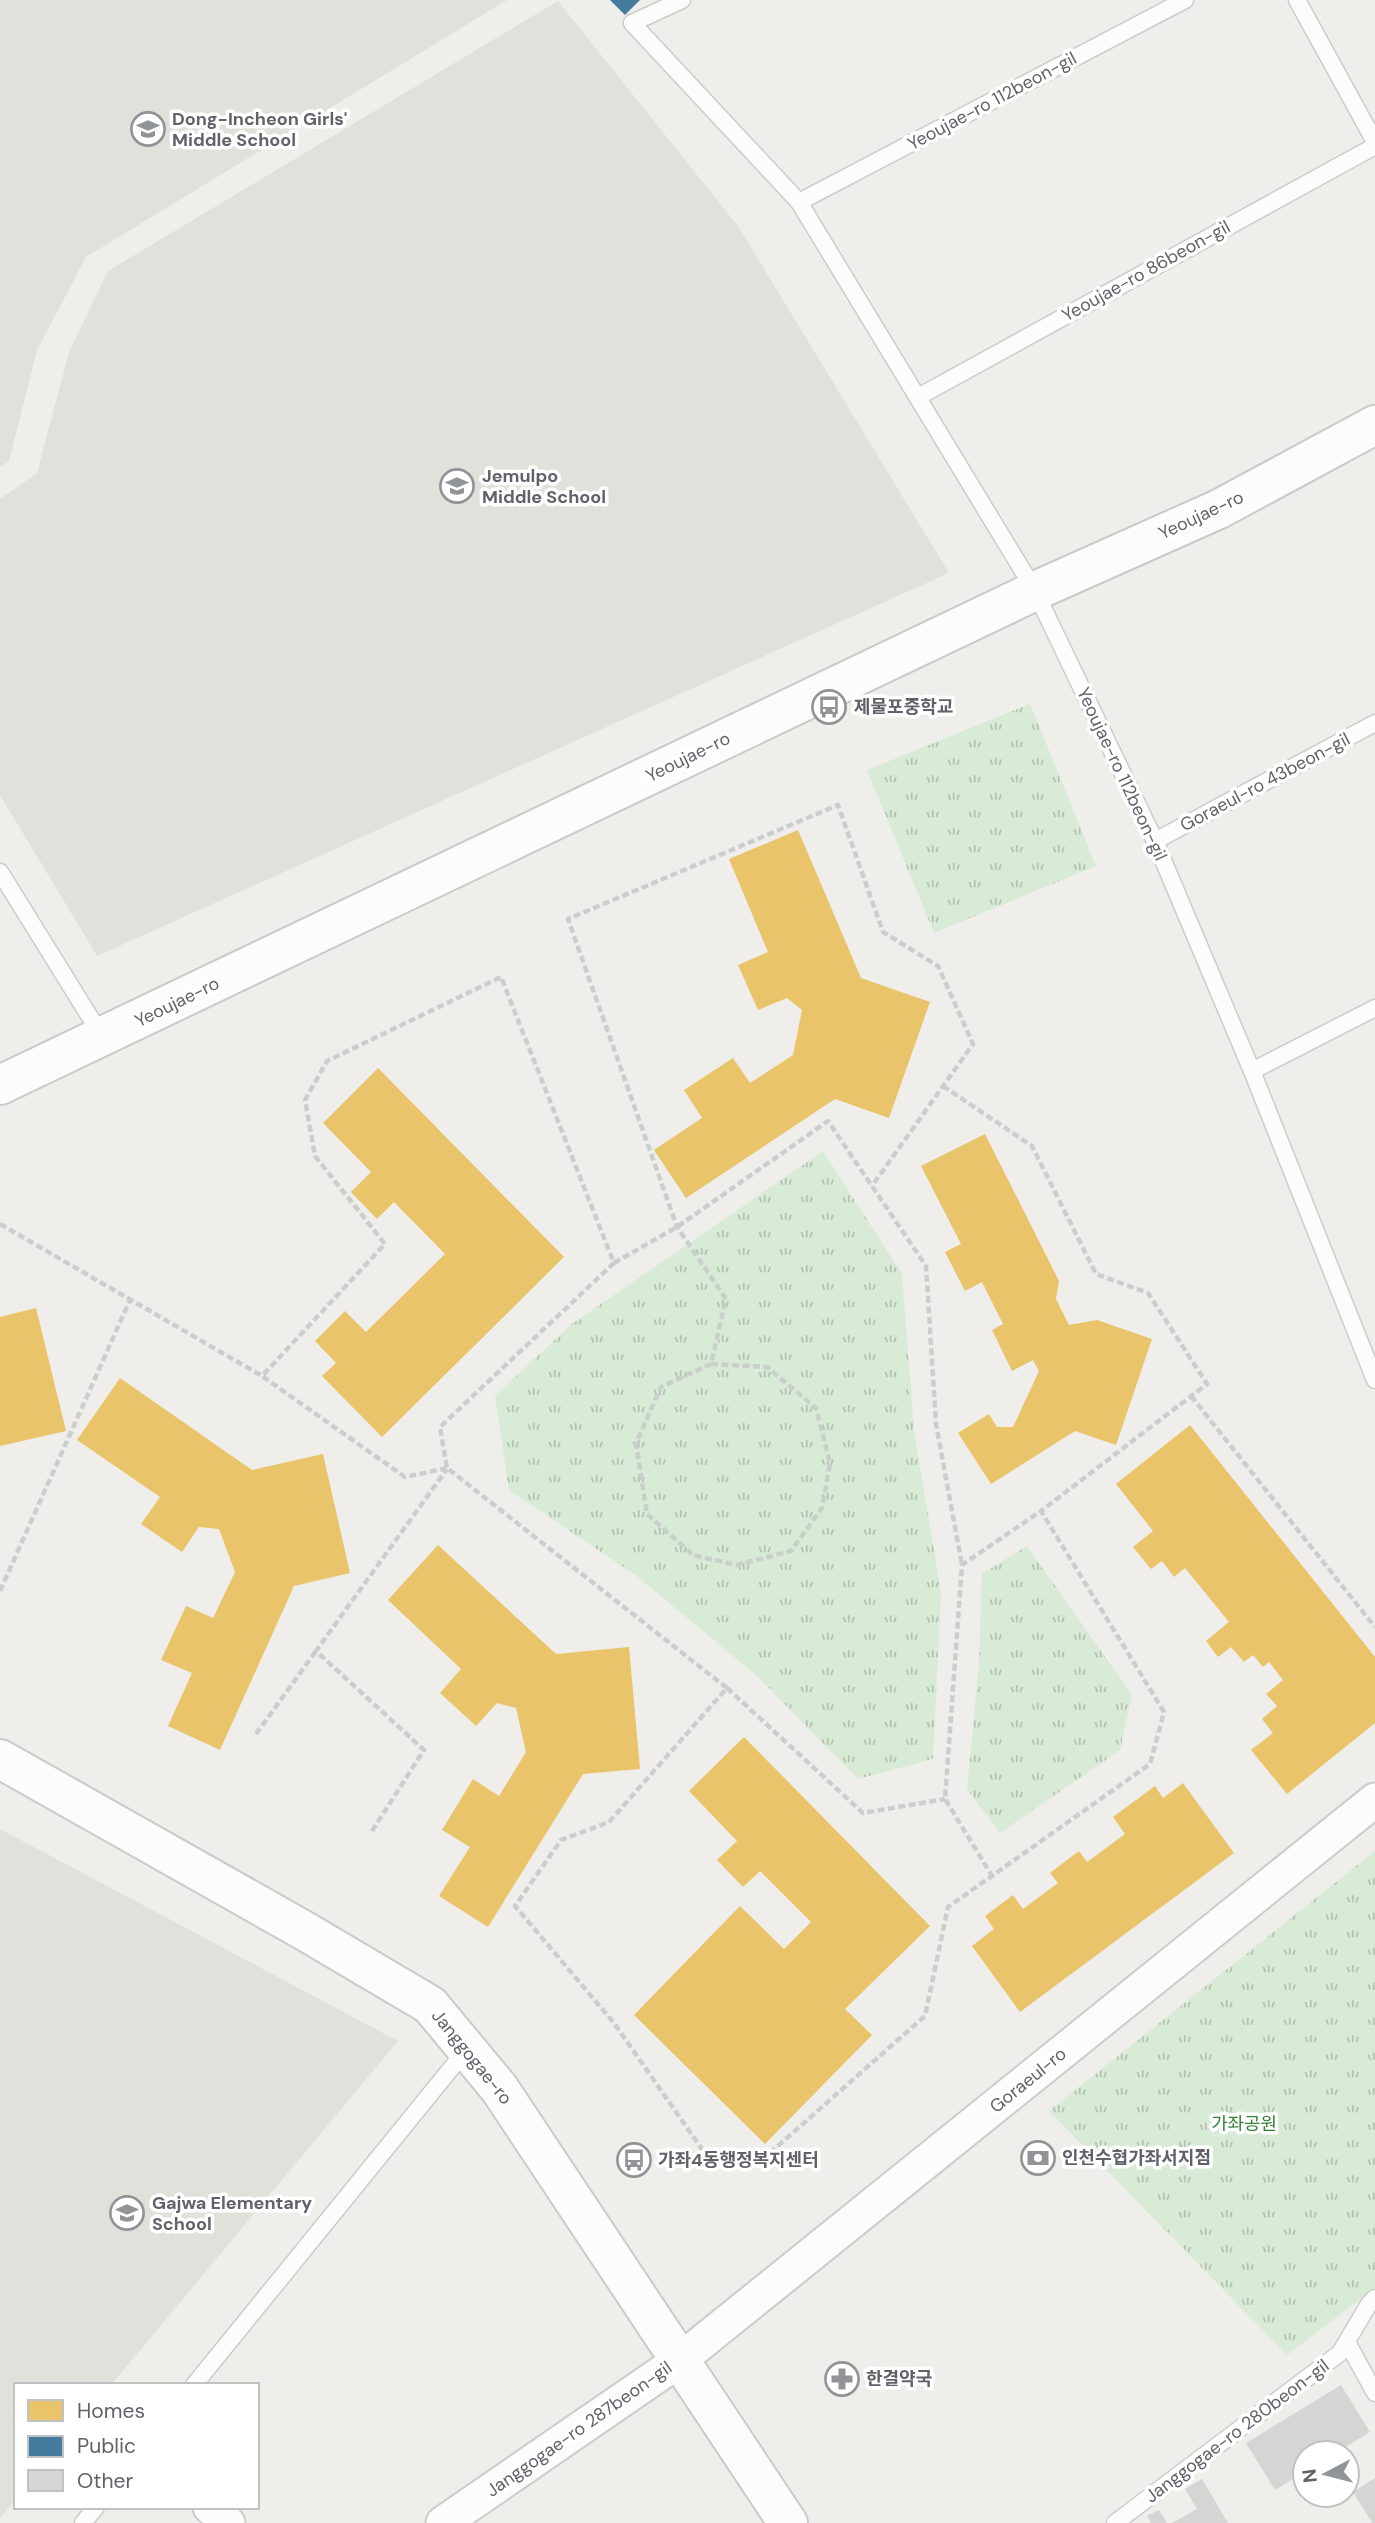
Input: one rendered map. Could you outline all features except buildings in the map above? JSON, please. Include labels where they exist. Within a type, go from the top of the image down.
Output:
[{"type":"street","name":"Yeoujae-ro","points":[[0,1085],[1035,591],[1219,509],[1375,425]]},
{"type":"street","name":"Janggogae-ro","points":[[0,1759],[430,2005],[499,2088],[788,2523]]},
{"type":"street","name":"Goraeul-ro","points":[[680,2360],[1375,1800]]},
{"type":"street","name":"Janggogae-ro 287beon-gil","points":[[443,2523],[680,2360]]},
{"type":"street","points":[[212,2509],[228,2523]]},
{"type":"lane","name":"Yeoujae-ro 112beon-gil","points":[[682,0],[632,23],[799,202],[1035,591],[1155,841],[1252,1071],[1375,1380]]},
{"type":"lane","name":"Yeoujae-ro 112beon-gil","points":[[799,202],[1185,0]]},
{"type":"lane","points":[[1297,0],[1375,144]]},
{"type":"lane","name":"Yeoujae-ro 86beon-gil","points":[[918,397],[1375,144]]},
{"type":"lane","name":"Goraeul-ro 43beon-gil","points":[[1155,841],[1375,723]]},
{"type":"lane","points":[[0,872],[103,1038]]},
{"type":"lane","points":[[1252,1071],[1375,1008]]},
{"type":"lane","points":[[196,2383],[467,2048]]},
{"type":"lane","name":"Janggogae-ro 280beon-gil","points":[[1115,2523],[1340,2353],[1375,2298]]},
{"type":"lane","points":[[1347,2342],[1375,2393]]},
{"type":"lane","points":[[83,2523],[94,2509]]},
{"type":"path","points":[[711,1364],[726,1298],[677,1227],[568,919],[838,805],[883,932],[938,966],[973,1044],[872,1186]]},
{"type":"path","points":[[262,1376],[385,1244],[315,1156],[305,1100],[327,1061],[501,977],[614,1263]]},
{"type":"path","points":[[943,1086],[1032,1146],[1096,1273],[1148,1293],[1207,1384],[1041,1511],[962,1565]]},
{"type":"path","points":[[945,1799],[863,1813],[727,1688],[447,1468],[440,1427],[614,1263],[677,1227],[828,1121],[926,1266],[936,1424],[962,1565],[945,1799],[992,1876]]},
{"type":"path","points":[[0,1224],[262,1376],[405,1477],[447,1468]]},
{"type":"path","points":[[0,1591],[130,1300]]},
{"type":"path","points":[[711,1364],[767,1367],[816,1408],[830,1463],[822,1508],[791,1551],[736,1565],[693,1555],[647,1514],[636,1443],[661,1387],[711,1364]]},
{"type":"path","points":[[1191,1396],[1375,1627]]},
{"type":"path","points":[[256,1734],[447,1468]]},
{"type":"path","points":[[727,1688],[609,1822],[561,1840],[515,1906],[614,2023],[713,2165],[762,2160],[925,2016],[948,1907],[1150,1764],[1164,1712],[1041,1511]]},
{"type":"path","points":[[316,1651],[424,1750],[372,1830]]},
{"type":"shaded area","name":"Dong-Incheon Girls' Middle School","points":[[0,0],[507,0],[86,257],[37,350],[9,461],[0,467]]},
{"type":"shaded area","name":"Jemulpo Middle School","points":[[558,1],[738,226],[949,573],[97,956],[0,795],[0,499],[37,473],[69,352],[108,271]]},
{"type":"shaded area","name":"Gajwa Elementary School","points":[[0,1829],[398,2041],[113,2383],[14,2383],[14,2501],[0,2518]]},
{"type":"green space","points":[[1030,704],[1096,866],[934,933],[867,770]]},
{"type":"green space","points":[[823,1151],[902,1274],[914,1431],[941,1592],[933,1759],[858,1779],[756,1675],[638,1577],[509,1490],[495,1396],[572,1324]]},
{"type":"green space","points":[[1027,1546],[1132,1695],[1120,1750],[1000,1833],[967,1789],[979,1664],[982,1574]]},
{"type":"green space","name":"가좌공원","points":[[1375,1851],[1375,2288],[1287,2355],[1049,2111]]},
{"type":"place","name":"Dong-Incheon Girls' Middle School","points":[[148,129]]},
{"type":"place","name":"Jemulpo Middle School","points":[[457,486]]},
{"type":"place","name":"제물포중학교","points":[[829,707]]},
{"type":"place","name":"인천수협가좌서지점","points":[[1038,2158]]},
{"type":"place","name":"가좌4동행정복지센터","points":[[634,2160]]},
{"type":"place","name":"Gajwa Elementary School","points":[[127,2213]]},
{"type":"place","name":"한결약국","points":[[842,2379]]}]
